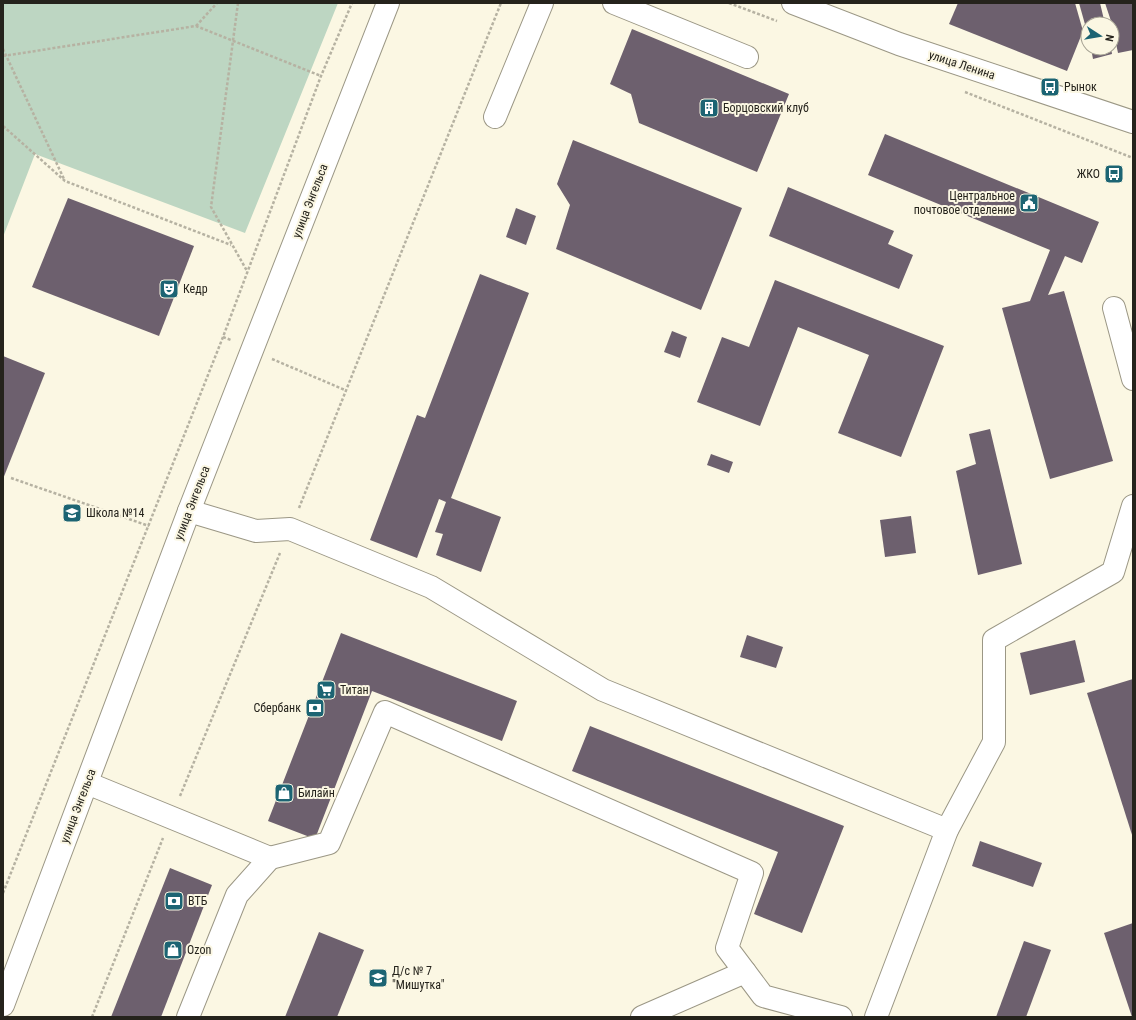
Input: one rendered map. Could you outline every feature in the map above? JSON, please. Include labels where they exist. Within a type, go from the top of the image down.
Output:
[{"type":"street","name":"улица Энгельса","points":[[3,1005],[189,511],[388,3]]},
{"type":"street","points":[[495,117],[542,3]]},
{"type":"street","points":[[614,3],[747,57]]},
{"type":"street","name":"улица Ленина","points":[[793,3],[899,44],[1133,122]]},
{"type":"street","points":[[1114,308],[1133,379]]},
{"type":"street","points":[[876,1017],[947,830],[994,742],[994,640],[1113,572],[1133,506]]},
{"type":"street","points":[[189,511],[256,531],[290,529],[431,587],[603,690],[947,830]]},
{"type":"street","points":[[188,1017],[237,895],[270,858],[329,843],[385,712],[752,874],[726,948],[763,996],[841,1017]]},
{"type":"street","points":[[87,783],[270,858]]},
{"type":"street","points":[[642,1017],[745,972]]},
{"type":"path","points":[[196,26],[217,3]]},
{"type":"path","points":[[238,3],[211,206],[231,246],[247,271]]},
{"type":"path","points":[[3,893],[223,337],[321,76],[352,3]]},
{"type":"path","points":[[4,56],[196,26],[321,76]]},
{"type":"path","points":[[3,49],[4,56],[65,181]]},
{"type":"path","points":[[3,126],[65,181],[231,246]]},
{"type":"path","points":[[223,337],[345,390]]},
{"type":"path","points":[[11,478],[149,526]]},
{"type":"green space","points":[[3,3],[338,3],[245,233],[35,154],[3,237]]},
{"type":"building","points":[[958,3],[1075,3],[1080,20],[1080,38],[1067,71],[949,24]]},
{"type":"building","points":[[1079,3],[1100,3],[1103,16],[1083,16]]},
{"type":"building","points":[[1105,3],[1133,3],[1133,50],[1120,53],[1120,16],[1109,16]]},
{"type":"building","name":"Борцовский клуб","points":[[632,29],[789,94],[757,172],[639,123],[631,94],[610,84]]},
{"type":"building","points":[[1092,56],[1104,56],[1093,59]]},
{"type":"building","points":[[885,134],[1099,222],[1082,263],[1065,256],[1048,295],[1064,291],[1113,461],[1050,479],[1002,308],[1030,301],[1050,250],[868,175]]},
{"type":"building","points":[[573,140],[742,208],[701,310],[556,249],[570,205],[557,184]]},
{"type":"building","points":[[788,187],[894,231],[888,244],[913,255],[899,289],[769,236]]},
{"type":"building","points":[[68,198],[194,246],[159,336],[32,287]]},
{"type":"building","points":[[516,208],[536,216],[526,245],[506,237]]},
{"type":"building","points":[[480,274],[529,293],[451,498],[501,517],[481,572],[436,555],[443,534],[435,532],[446,502],[439,499],[417,558],[370,540],[417,415],[425,418]]},
{"type":"building","points":[[775,280],[944,346],[901,457],[838,433],[869,355],[798,327],[760,426],[697,402],[722,337],[749,347]]},
{"type":"building","points":[[672,331],[687,337],[680,358],[664,352]]},
{"type":"building","points":[[3,356],[45,373],[3,479]]},
{"type":"building","points":[[990,429],[1022,564],[978,575],[956,471],[976,464],[969,434]]},
{"type":"building","points":[[711,454],[733,462],[729,473],[707,465]]},
{"type":"building","points":[[911,516],[916,553],[885,557],[880,520]]},
{"type":"building","points":[[341,633],[517,701],[502,741],[372,691],[315,839],[268,821]]},
{"type":"building","points":[[747,635],[783,647],[776,668],[740,657]]},
{"type":"building","points":[[1075,640],[1085,682],[1030,695],[1020,653]]},
{"type":"building","points":[[1133,679],[1133,838],[1087,693]]},
{"type":"building","points":[[590,726],[844,826],[802,933],[754,914],[778,852],[572,771]]},
{"type":"building","points":[[980,841],[1042,863],[1033,887],[972,866]]},
{"type":"building","points":[[170,868],[212,885],[161,1017],[111,1017]]},
{"type":"building","points":[[1133,923],[1133,1017],[1132,1017],[1104,933]]},
{"type":"building","points":[[319,932],[364,950],[337,1017],[285,1017]]},
{"type":"building","points":[[1024,941],[1051,950],[1026,1017],[996,1017]]},
{"type":"place","name":"Рынок","points":[[1050,87]]},
{"type":"place","name":"Борцовский клуб","points":[[709,108]]},
{"type":"place","name":"ЖКО","points":[[1114,174]]},
{"type":"place","name":"Центральное почтовое отделение","points":[[1029,203]]},
{"type":"place","name":"Кедр","points":[[169,289]]},
{"type":"place","name":"Школа №14","points":[[72,513]]},
{"type":"place","name":"Титан","points":[[326,690]]},
{"type":"place","name":"Сбербанк","points":[[315,708]]},
{"type":"place","name":"Билайн","points":[[284,793]]},
{"type":"place","name":"ВТБ","points":[[174,901]]},
{"type":"place","name":"Ozon","points":[[173,950]]},
{"type":"place","name":"Д/с № 7 \"Мишутка\"","points":[[378,978]]}]
